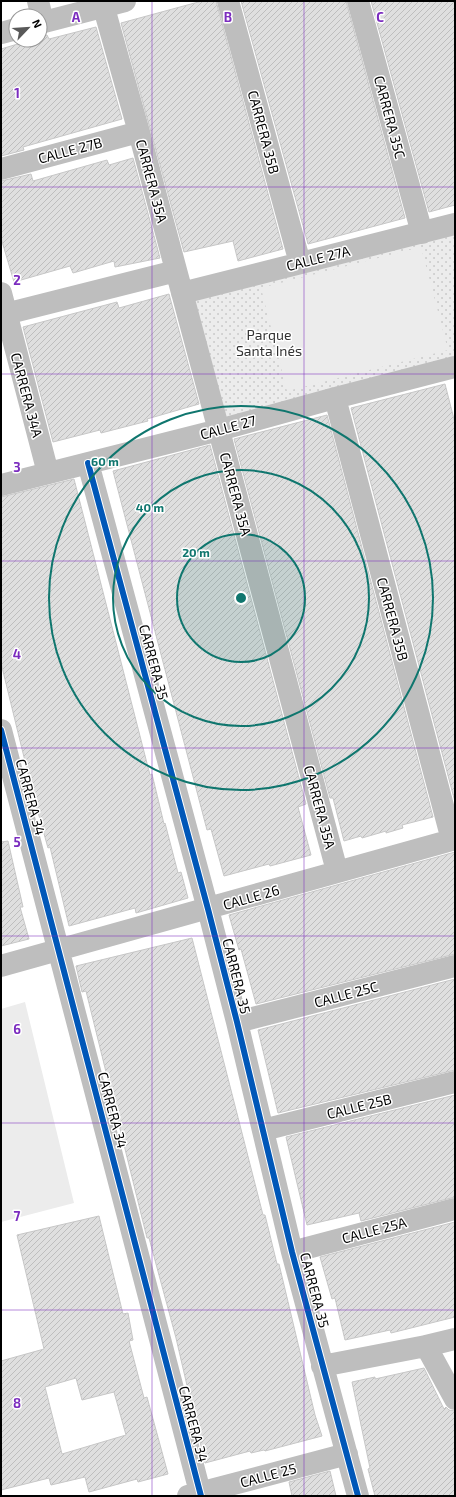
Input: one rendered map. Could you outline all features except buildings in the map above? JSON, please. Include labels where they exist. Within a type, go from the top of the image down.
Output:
[{"type":"street","points":[[48,21],[103,4],[125,1]]},
{"type":"street","name":"CARRERA 35B","points":[[228,1],[300,263]]},
{"type":"street","name":"CARRERA 35C","points":[[358,1],[422,232]]},
{"type":"street","name":"CARRERA 35A","points":[[103,4],[139,132],[337,871]]},
{"type":"street","name":"CALLE 27B","points":[[1,169],[139,132]]},
{"type":"street","name":"CALLE 27A","points":[[182,293],[455,224]]},
{"type":"street","points":[[3,307],[176,271]]},
{"type":"street","name":"CARRERA 34A","points":[[3,307],[48,473]]},
{"type":"street","name":"CALLE 27","points":[[1,485],[455,368]]},
{"type":"street","name":"CARRERA 35B","points":[[335,398],[453,840]]},
{"type":"street","name":"CARRERA 35","points":[[88,463],[208,909],[237,1022],[292,1252],[358,1496]]},
{"type":"street","name":"CARRERA 34","points":[[1,730],[59,951],[196,1495]]},
{"type":"street","name":"CALLE 26","points":[[1,966],[208,909],[337,871],[453,840]]},
{"type":"street","name":"CALLE 25C","points":[[237,1022],[455,966]]},
{"type":"street","name":"CALLE 25B","points":[[263,1130],[455,1082]]},
{"type":"street","name":"CALLE 25A","points":[[292,1252],[455,1208]]},
{"type":"street","points":[[322,1366],[455,1339]]},
{"type":"street","points":[[426,1346],[455,1399]]},
{"type":"street","name":"CALLE 25","points":[[196,1495],[347,1454]]},
{"type":"green space","name":"Parque Santa Inés","points":[[455,232],[455,358],[225,418],[192,298]]},
{"type":"green space","points":[[421,247],[448,350],[287,391],[261,288]]},
{"type":"green space","points":[[25,1002],[74,1203],[1,1222],[1,1009]]},
{"type":"cycle path","points":[[88,463],[208,909],[237,1022],[292,1252],[358,1496]]},
{"type":"cycle path","points":[[1,730],[201,1496]]}]
